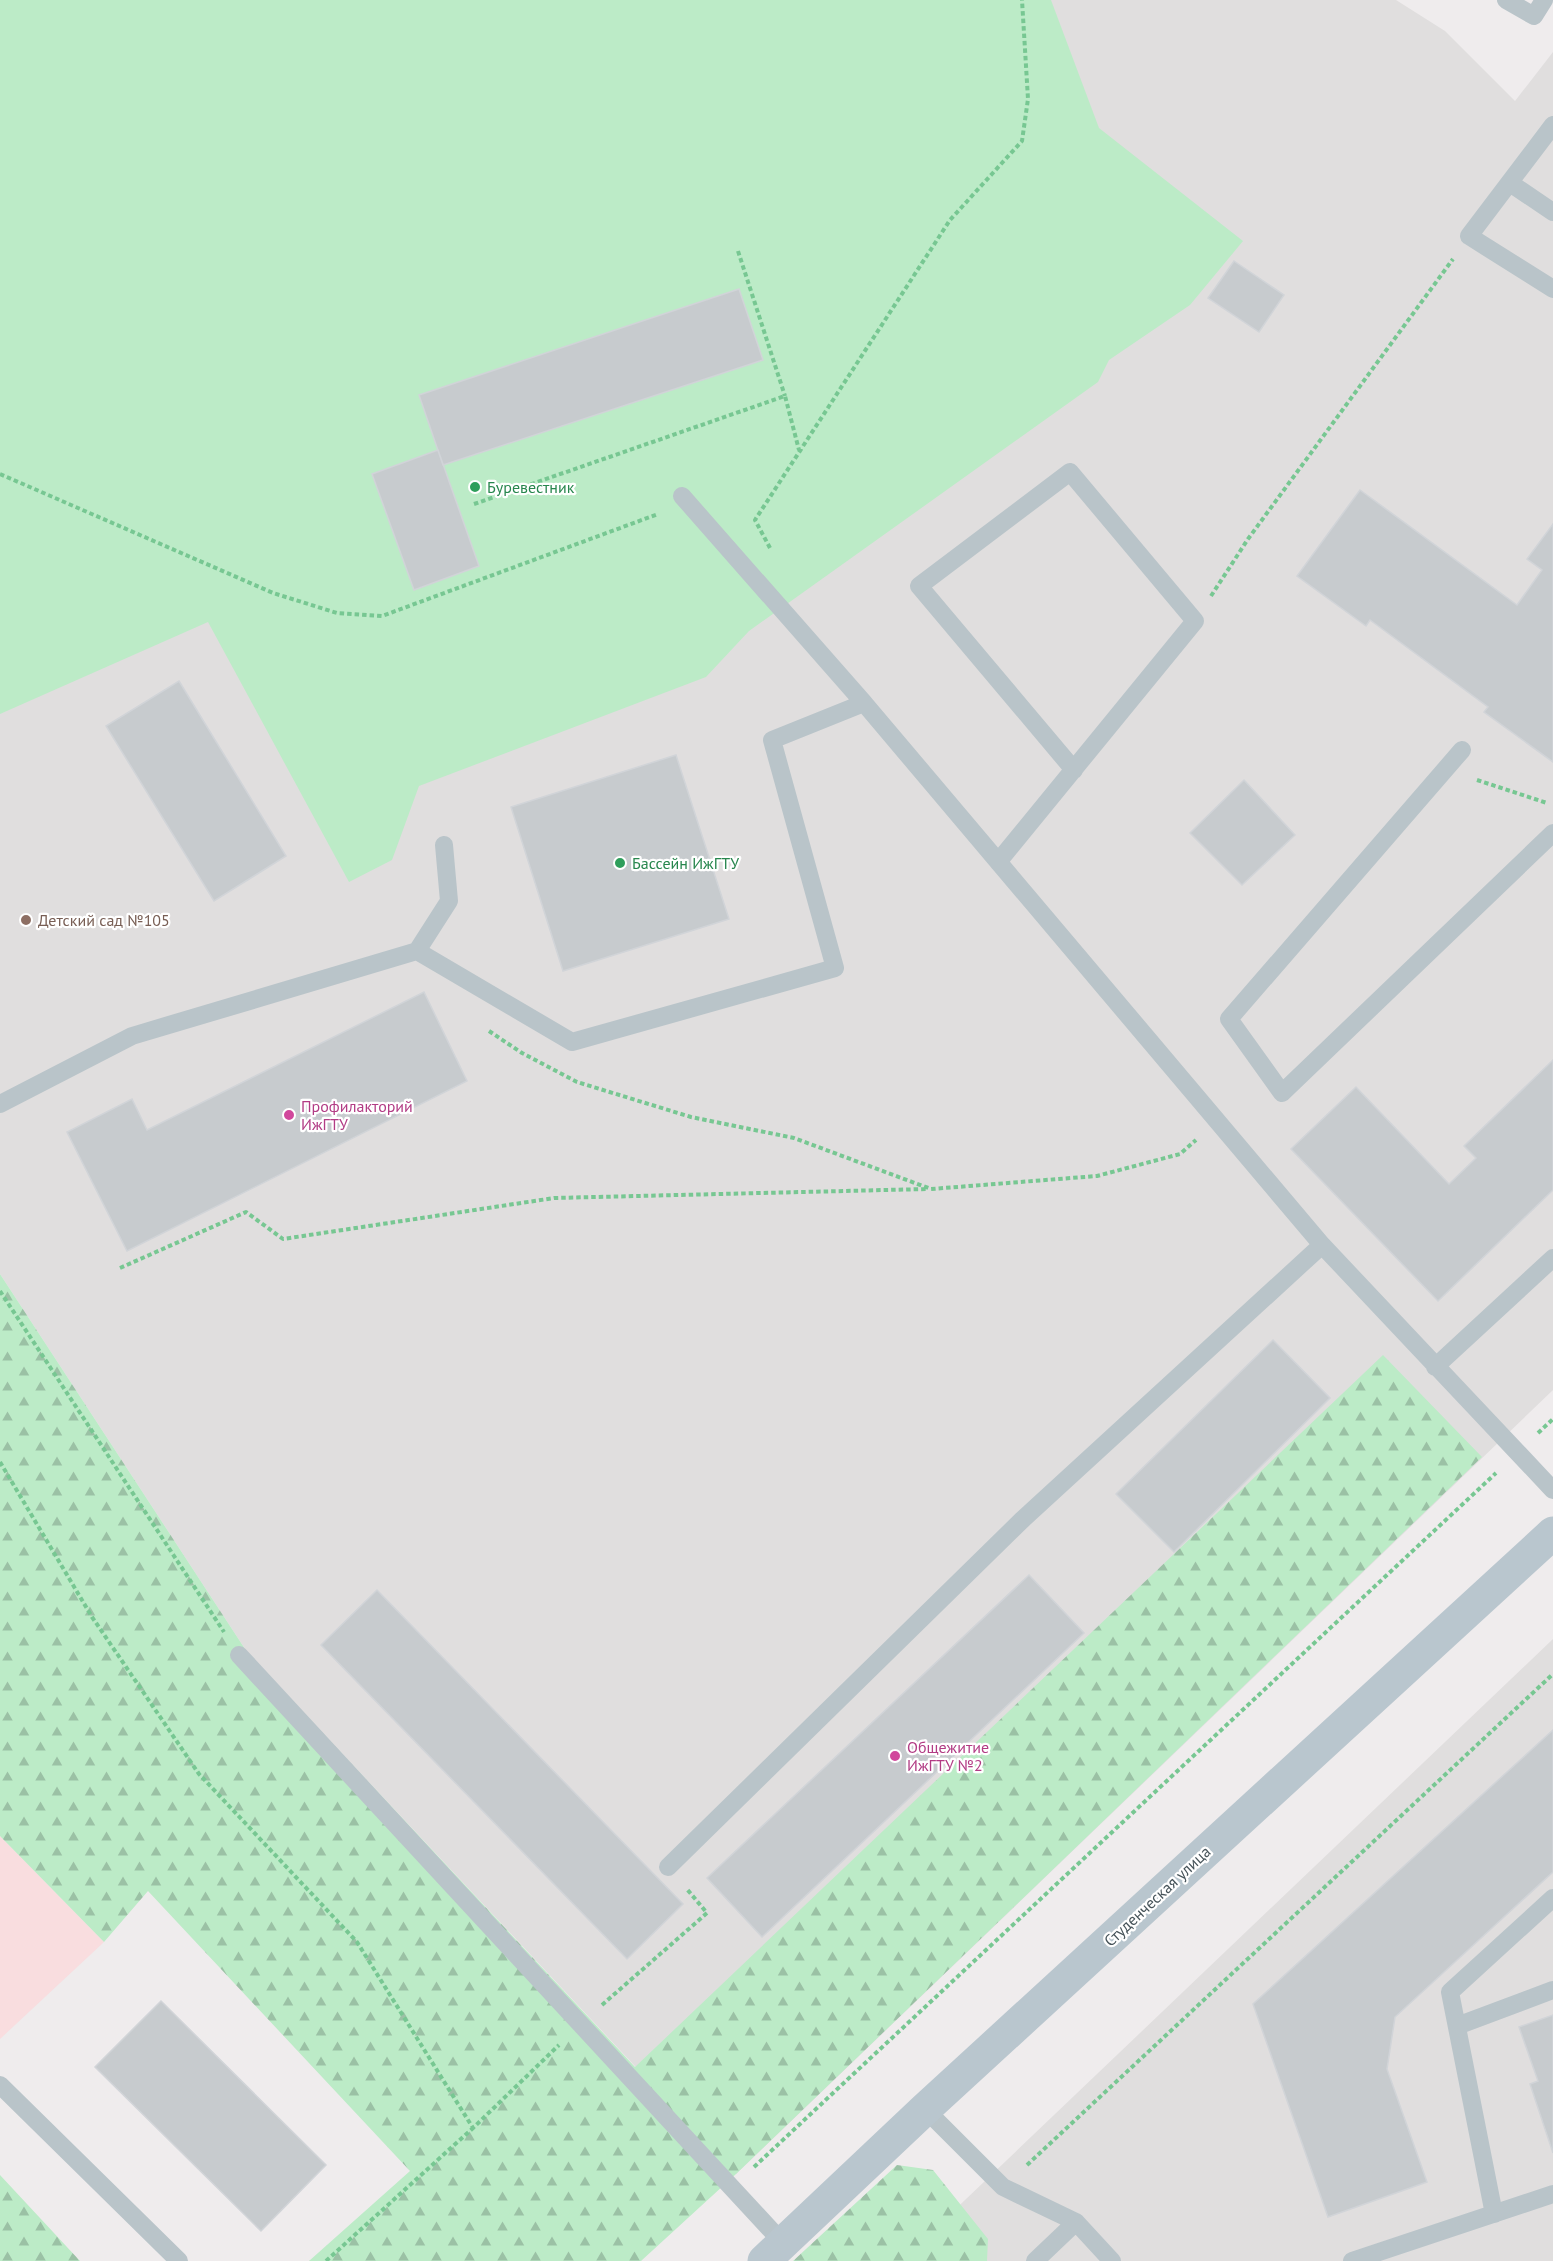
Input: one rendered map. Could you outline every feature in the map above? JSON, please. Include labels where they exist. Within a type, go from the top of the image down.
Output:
[{"type":"street","name":"Студенческая улица","points":[[774,2252],[925,2109],[1553,1533]]},
{"type":"lane","points":[[1506,0],[1534,16],[1544,0]]},
{"type":"lane","points":[[1553,125],[1469,236],[1553,289]]},
{"type":"lane","points":[[1509,183],[1553,212]]},
{"type":"lane","points":[[998,862],[1074,770],[1195,621],[1070,472],[919,586],[1074,770]]},
{"type":"lane","points":[[682,496],[864,703],[1322,1245],[1553,1490]]},
{"type":"lane","points":[[417,951],[572,1042],[835,968],[771,740],[864,703]]},
{"type":"lane","points":[[1462,750],[1228,1019],[1282,1093],[1553,833]]},
{"type":"lane","points":[[0,1104],[132,1036],[417,951],[449,901],[444,845]]},
{"type":"lane","points":[[669,1867],[1022,1520],[1322,1245]]},
{"type":"lane","points":[[1435,1366],[1553,1257]]},
{"type":"lane","points":[[239,1655],[732,2188],[774,2252]]},
{"type":"lane","points":[[1494,2214],[1450,1992],[1553,1898]]},
{"type":"lane","points":[[1457,2026],[1553,1990]]},
{"type":"lane","points":[[0,2085],[179,2261]]},
{"type":"lane","points":[[925,2109],[1003,2187],[1076,2222],[1112,2261]]},
{"type":"lane","points":[[1352,2261],[1553,2194]]},
{"type":"lane","points":[[1035,2261],[1076,2222]]},
{"type":"path","points":[[755,520],[950,220],[1022,141],[1028,99],[1022,0]]},
{"type":"path","points":[[1195,621],[1248,539],[1469,236]]},
{"type":"path","points":[[738,251],[785,396],[800,451]]},
{"type":"path","points":[[474,504],[785,396]]},
{"type":"path","points":[[0,474],[273,593],[337,613],[382,616],[655,514],[694,510],[755,520]]},
{"type":"path","points":[[755,520],[775,556]]},
{"type":"path","points":[[1445,769],[1553,806]]},
{"type":"path","points":[[483,1027],[522,1053],[577,1082],[691,1116],[794,1138],[931,1189]]},
{"type":"path","points":[[120,1268],[246,1212],[283,1239],[554,1198],[931,1189],[1097,1176],[1180,1154],[1217,1120]]},
{"type":"path","points":[[0,1291],[239,1655]]},
{"type":"path","points":[[732,2188],[1553,1419]]},
{"type":"path","points":[[0,1462],[92,1617],[199,1774],[357,1942],[473,2128]]},
{"type":"path","points":[[0,1478],[6,1473]]},
{"type":"path","points":[[1003,2187],[1553,1674]]},
{"type":"path","points":[[326,2261],[473,2128],[581,2023],[707,1913],[669,1867]]},
{"type":"shaded area","points":[[0,0],[1396,0],[1445,31],[1515,101],[1553,52],[1553,1390],[736,2174],[247,1652],[0,1274]]},
{"type":"shaded area","points":[[1553,1639],[1553,2261],[901,2261]]},
{"type":"shaded area","points":[[0,1836],[104,1942],[0,2039]]},
{"type":"green space","name":"Буревестник","points":[[0,0],[1051,0],[1099,128],[1243,241],[1190,305],[1109,360],[1098,382],[749,631],[706,677],[419,786],[392,860],[349,882],[208,622],[0,714]]},
{"type":"green space","points":[[0,1274],[247,1652],[635,2067],[1383,1355],[1482,1457],[736,2174],[641,2261],[309,2261],[410,2171],[148,1891],[104,1942],[0,1836]]},
{"type":"green space","points":[[897,2165],[933,2170],[988,2239],[987,2261],[793,2261]]},
{"type":"green space","points":[[0,2175],[80,2261],[0,2261]]},
{"type":"building","points":[[1234,261],[1284,295],[1259,332],[1208,298]]},
{"type":"building","points":[[739,289],[763,360],[443,465],[419,395]]},
{"type":"building","points":[[438,450],[479,566],[414,590],[372,474]]},
{"type":"building","points":[[1360,490],[1517,605],[1542,570],[1527,559],[1553,524],[1553,762],[1484,712],[1488,707],[1370,620],[1366,626],[1297,576]]},
{"type":"building","points":[[179,681],[286,856],[214,901],[106,726]]},
{"type":"building","name":"Бассейн ИжГТУ","points":[[676,755],[729,919],[563,971],[511,807]]},
{"type":"building","points":[[1244,780],[1295,835],[1242,885],[1190,833]]},
{"type":"building","name":"Профилакторий ИжГТУ","points":[[424,992],[467,1081],[127,1251],[67,1132],[132,1099],[147,1130]]},
{"type":"building","points":[[1553,1060],[1553,1190],[1438,1301],[1291,1149],[1356,1087],[1449,1184],[1476,1158],[1464,1146]]},
{"type":"building","points":[[1273,1340],[1330,1398],[1174,1552],[1116,1494]]},
{"type":"building","name":"Общежитие ИжГТУ №2","points":[[1029,1575],[1084,1633],[762,1937],[707,1878]]},
{"type":"building","points":[[377,1590],[683,1904],[627,1959],[321,1645]]},
{"type":"building","points":[[1553,1730],[1553,1872],[1395,2017],[1387,2069],[1427,2182],[1328,2217],[1253,2004]]},
{"type":"building","points":[[161,2001],[326,2165],[261,2231],[95,2067]]},
{"type":"building","points":[[1553,2015],[1553,2153],[1530,2084],[1538,2081],[1519,2027]]},
{"type":"place","name":"Буревестник","points":[[475,487]]},
{"type":"place","name":"Бассейн ИжГТУ","points":[[620,863]]},
{"type":"place","name":"Детский сад №105","points":[[26,920]]},
{"type":"place","name":"Профилакторий ИжГТУ","points":[[289,1115]]},
{"type":"place","name":"Общежитие ИжГТУ №2","points":[[895,1756]]}]
